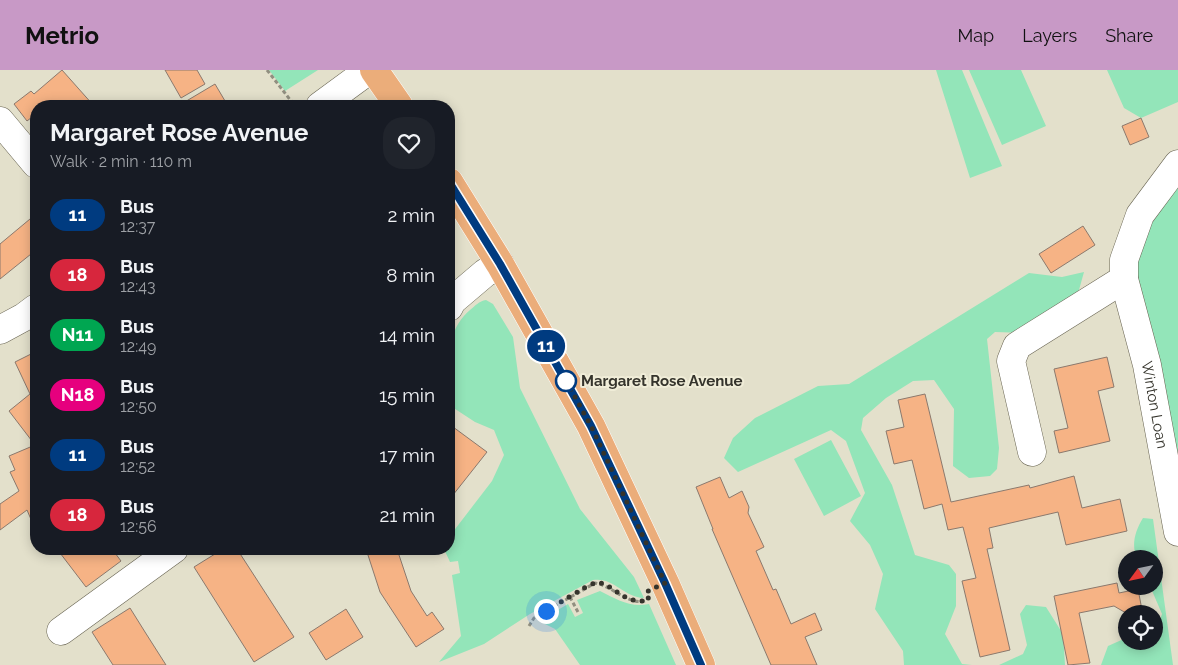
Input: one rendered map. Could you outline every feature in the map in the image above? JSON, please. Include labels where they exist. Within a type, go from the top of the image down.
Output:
[{"type":"main road","points":[[374,70],[395,100]]},
{"type":"main road","points":[[455,192],[500,264],[591,426],[665,583],[701,665]]},
{"type":"street","points":[[328,100],[370,70]]},
{"type":"street","points":[[0,120],[30,157]]},
{"type":"street","points":[[1032,452],[1011,361],[1017,346],[1124,270],[1140,215],[1178,164]]},
{"type":"street","points":[[455,299],[500,264]]},
{"type":"street","name":"Winton Loan","points":[[1124,270],[1147,365],[1178,532]]},
{"type":"street","points":[[0,330],[30,312]]},
{"type":"street","points":[[61,631],[166,555]]},
{"type":"path","points":[[267,70],[291,100]]},
{"type":"path","points":[[529,626],[534,618],[595,583],[605,585],[629,600],[639,602],[649,600],[646,592],[665,583]]},
{"type":"path","points":[[570,597],[579,614]]},
{"type":"green space","points":[[269,70],[318,70],[285,91]]},
{"type":"green space","points":[[936,70],[962,70],[1002,166],[970,178]]},
{"type":"green space","points":[[969,70],[1021,70],[1046,126],[1002,145]]},
{"type":"green space","points":[[1107,70],[1178,70],[1178,102],[1141,118],[1124,108]]},
{"type":"green space","points":[[1178,180],[1178,486],[1134,278],[1141,241],[1172,186]]},
{"type":"green space","points":[[1084,272],[1079,290],[1046,322],[1027,333],[995,332],[987,339],[999,448],[997,469],[990,476],[969,478],[953,466],[954,409],[934,380],[913,381],[886,398],[863,418],[861,430],[892,485],[915,555],[949,565],[956,574],[956,606],[945,634],[962,664],[972,665],[904,665],[903,651],[875,609],[883,574],[870,545],[850,521],[865,493],[846,441],[831,430],[738,472],[724,458],[733,438],[755,418],[818,386],[849,384],[1029,273],[1062,277]]},
{"type":"green space","points":[[486,300],[493,304],[513,337],[520,388],[580,509],[634,577],[644,598],[630,594],[607,581],[593,580],[530,614],[484,644],[439,662],[461,636],[452,575],[460,573],[458,561],[450,562],[447,555],[455,555],[455,529],[492,481],[504,455],[494,430],[475,422],[455,409],[455,330],[461,320],[479,303]]},
{"type":"green space","points":[[831,440],[861,496],[824,516],[794,459]]},
{"type":"green space","points":[[1143,518],[1153,519],[1157,550],[1134,550],[1138,528]]},
{"type":"green space","points":[[600,591],[629,604],[649,604],[676,665],[580,665],[555,629],[539,621],[568,604],[575,617],[583,613],[577,600]]},
{"type":"green space","points":[[1163,592],[1173,665],[1101,665],[1108,646],[1118,642],[1118,650],[1163,650],[1163,605],[1158,605],[1154,595],[1163,595]]},
{"type":"green space","points":[[1026,605],[1046,607],[1063,634],[1065,665],[999,665],[1023,654],[1027,645],[1020,614]]},
{"type":"building","points":[[62,70],[89,100],[30,100],[30,119],[27,121],[14,104],[31,91],[34,94]]},
{"type":"building","points":[[165,70],[197,70],[205,84],[181,98]]},
{"type":"building","points":[[215,84],[224,100],[188,100]]},
{"type":"building","points":[[1141,118],[1149,137],[1130,145],[1122,126]]},
{"type":"building","points":[[30,219],[30,255],[0,279],[0,244]]},
{"type":"building","points":[[1083,226],[1095,245],[1051,273],[1039,254]]},
{"type":"building","points":[[30,354],[30,394],[15,362]]},
{"type":"building","points":[[1107,357],[1114,387],[1098,391],[1110,441],[1059,453],[1054,431],[1068,428],[1054,369]]},
{"type":"building","points":[[30,394],[30,438],[9,411]]},
{"type":"building","points":[[925,394],[951,502],[1029,485],[1030,488],[1074,476],[1082,508],[1120,499],[1127,531],[1066,545],[1058,512],[989,528],[993,548],[987,549],[1010,650],[980,657],[962,581],[976,578],[963,527],[948,530],[942,504],[924,509],[912,460],[894,464],[886,431],[904,427],[898,400]]},
{"type":"building","points":[[455,428],[487,452],[455,492]]},
{"type":"building","points":[[30,447],[30,517],[27,510],[0,530],[0,504],[19,491],[10,472],[15,470],[9,456]]},
{"type":"building","points":[[720,477],[729,498],[742,491],[749,507],[748,513],[764,547],[756,551],[773,590],[776,589],[791,624],[815,613],[822,630],[805,637],[817,665],[771,665],[712,529],[696,487]]},
{"type":"building","points":[[62,555],[116,555],[121,561],[86,587]]},
{"type":"building","points":[[213,555],[241,555],[294,637],[254,662],[194,567]]},
{"type":"building","points":[[368,555],[399,555],[411,591],[427,616],[432,612],[444,629],[416,647],[380,592]]},
{"type":"building","points":[[1117,583],[1118,595],[1139,595],[1141,605],[1118,605],[1118,608],[1114,606],[1079,613],[1090,663],[1068,665],[1054,596]]},
{"type":"building","points":[[130,608],[166,665],[113,665],[92,632]]},
{"type":"building","points":[[346,609],[363,637],[326,660],[309,633]]},
{"type":"bus line","name":"11","points":[[455,192],[500,264],[591,426],[665,583],[701,665]]},
{"type":"place","name":"Margaret Rose Avenue","points":[[566,381]]},
{"type":"route","points":[[546,611],[595,583],[605,585],[629,600],[639,602],[649,600],[646,592],[665,583],[591,426],[564,377],[566,381]]}]
